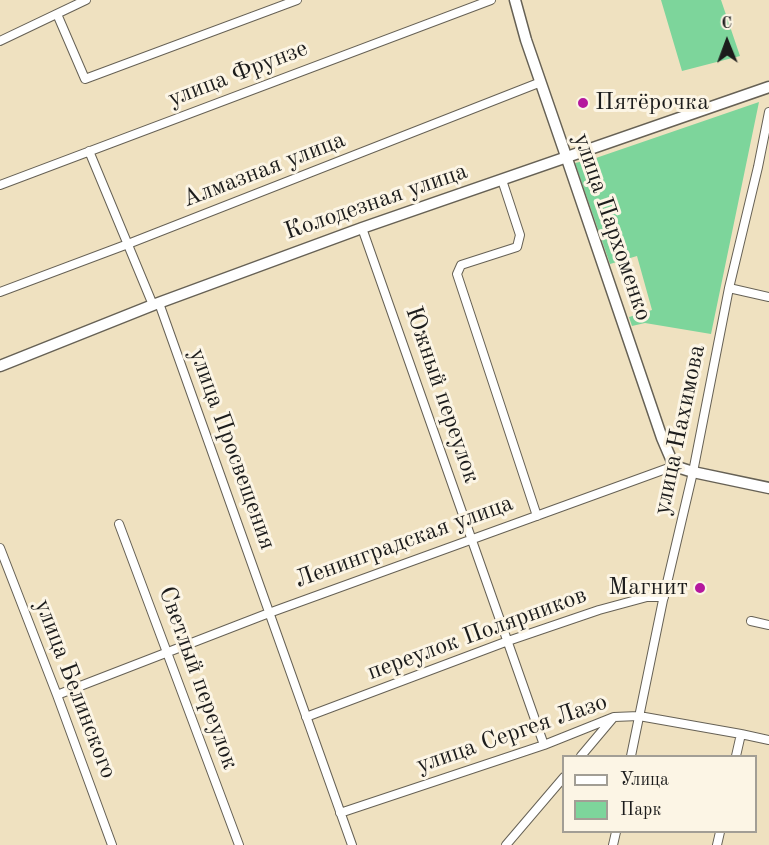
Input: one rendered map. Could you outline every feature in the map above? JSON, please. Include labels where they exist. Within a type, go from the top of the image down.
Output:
[{"type":"main road","name":"улица Пархоменко","points":[[515,0],[526,40],[662,438],[674,465]]},
{"type":"main road","name":"Колодезная улица","points":[[0,366],[156,304],[362,228],[769,87]]},
{"type":"main road","points":[[674,465],[693,472],[769,488]]},
{"type":"street","points":[[0,41],[86,0]]},
{"type":"street","points":[[57,14],[84,79],[297,0]]},
{"type":"street","name":"улица Фрунзе","points":[[0,185],[490,0]]},
{"type":"street","name":"Алмазная улица","points":[[0,292],[541,82]]},
{"type":"street","name":"улица Нахимова","points":[[631,755],[693,472],[729,288],[769,112]]},
{"type":"street","name":"улица Просвещения","points":[[89,152],[156,304],[352,845]]},
{"type":"street","points":[[502,180],[520,235],[517,247],[461,265],[457,274],[537,516]]},
{"type":"street","name":"Южный переулок","points":[[362,228],[544,745]]},
{"type":"street","points":[[729,288],[769,297]]},
{"type":"street","name":"Ленинградская улица","points":[[57,695],[167,652],[674,465]]},
{"type":"street","name":"Светлый переулок","points":[[119,524],[239,845]]},
{"type":"street","name":"улица Белинского","points":[[0,548],[112,845]]},
{"type":"street","name":"переулок Полярников","points":[[306,717],[508,641],[631,600],[664,597]]},
{"type":"street","points":[[751,621],[769,625]]},
{"type":"street","name":"улица Сергея Лазо","points":[[340,813],[544,745],[614,717],[639,716],[769,740]]},
{"type":"street","points":[[582,755],[614,717]]},
{"type":"street","points":[[736,755],[741,734]]},
{"type":"street","points":[[506,845],[562,779]]},
{"type":"green space","points":[[661,0],[721,0],[740,56],[682,71]]},
{"type":"green space","points":[[759,102],[711,334],[645,323],[632,326],[629,317],[652,310],[637,256],[610,264],[575,163],[593,159]]},
{"type":"place","name":"Пятёрочка","points":[[583,103]]},
{"type":"place","name":"Магнит","points":[[700,588]]}]
